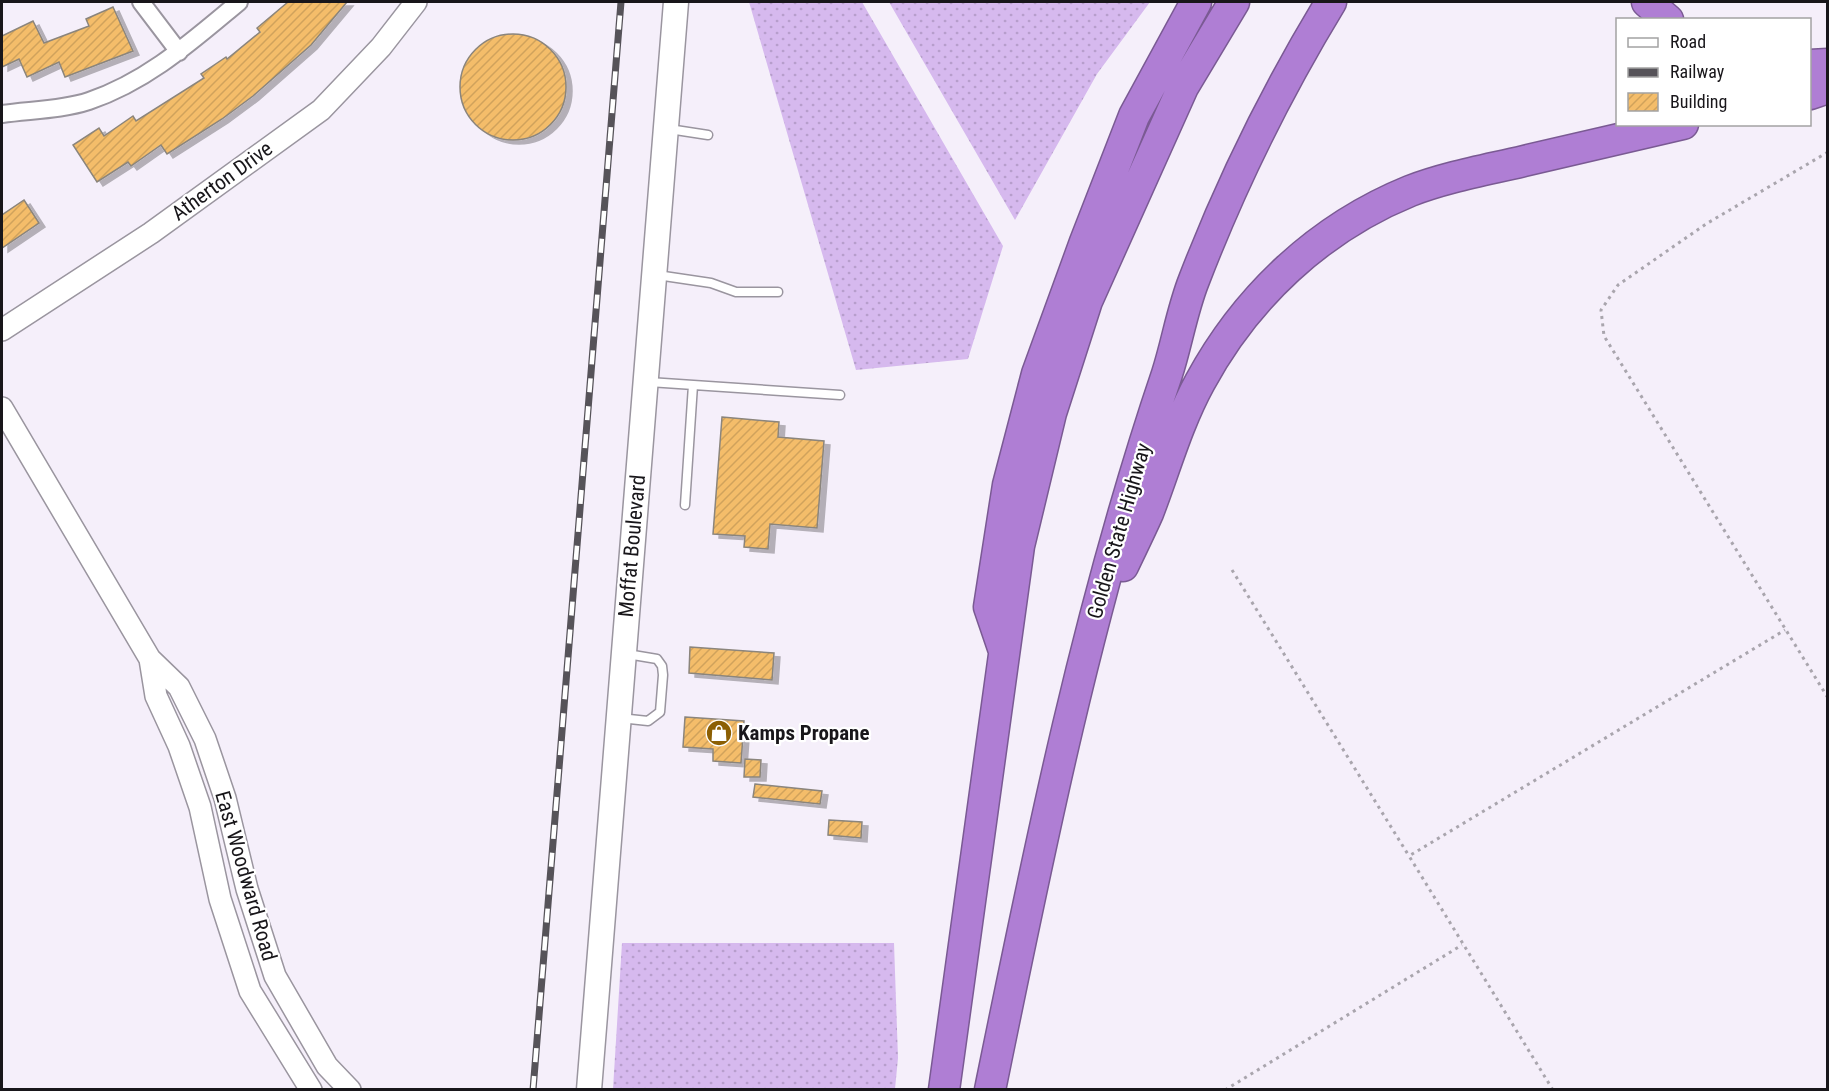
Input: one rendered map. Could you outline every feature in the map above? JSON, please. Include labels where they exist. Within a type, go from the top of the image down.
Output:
[{"type":"highway","points":[[1005,654],[989,607],[1008,485],[1037,374],[1134,116],[1196,2]]},
{"type":"highway","points":[[944,1089],[1019,546],[1052,413],[1087,302],[1183,87],[1234,2]]},
{"type":"highway","name":"Golden State Highway","points":[[990,1089],[1086,645],[1125,504],[1193,283],[1229,197],[1299,54],[1331,2]]},
{"type":"highway","points":[[1647,2],[1666,18]]},
{"type":"highway","points":[[1811,65],[1827,64]]},
{"type":"highway","points":[[1811,93],[1827,88]]},
{"type":"highway","points":[[1086,645],[1148,513],[1171,445],[1199,383],[1231,330],[1269,285],[1342,226],[1411,191],[1458,176],[1674,126]]},
{"type":"main road","name":"Moffat Boulevard","points":[[589,1089],[676,2]]},
{"type":"street","points":[[141,2],[179,52]]},
{"type":"street","points":[[2,114],[88,102],[144,77],[179,52],[239,2]]},
{"type":"street","name":"Atherton Drive","points":[[2,330],[151,233],[321,110],[381,47],[416,2]]},
{"type":"street","name":"East Woodward Road","points":[[2,408],[150,659],[179,687],[205,739],[225,798],[247,889],[275,976],[327,1066],[350,1089]]},
{"type":"street","name":"East Woodward Road","points":[[150,659],[156,696],[179,746],[201,807],[220,899],[250,991],[311,1089]]},
{"type":"lane","points":[[666,128],[708,135]]},
{"type":"lane","points":[[654,274],[701,281],[736,292],[778,292]]},
{"type":"lane","points":[[645,381],[840,395]]},
{"type":"lane","points":[[685,505],[693,385]]},
{"type":"lane","points":[[619,718],[648,721],[660,712],[663,675],[662,666],[657,658],[624,653]]},
{"type":"path","points":[[1827,152],[1706,224],[1618,285],[1601,310],[1604,336],[1827,698]]},
{"type":"path","points":[[1232,570],[1553,1089]]},
{"type":"path","points":[[1409,856],[1785,630]]},
{"type":"path","points":[[1225,1089],[1462,945]]},
{"type":"shaded area","points":[[749,2],[862,2],[1003,246],[968,359],[856,370]]},
{"type":"shaded area","points":[[889,2],[1150,2],[1097,74],[1015,220]]},
{"type":"shaded area","points":[[622,943],[894,943],[898,1058],[895,1089],[613,1089]]},
{"type":"building","points":[[288,2],[347,2],[311,45],[253,96],[222,119],[167,154],[161,145],[131,166],[128,162],[97,182],[73,145],[99,128],[104,136],[133,116],[136,121],[204,78],[201,74],[226,57],[227,59],[260,32],[257,28]]},
{"type":"building","points":[[113,7],[133,51],[65,77],[59,62],[27,77],[19,59],[2,67],[2,36],[33,21],[44,43],[89,26],[86,19]]},
{"type":"building","points":[[513,34],[533,38],[550,50],[562,67],[566,87],[562,107],[550,124],[533,136],[513,140],[493,136],[476,124],[464,107],[460,87],[464,67],[476,50],[493,38]]},
{"type":"building","points":[[24,200],[39,223],[2,248],[2,215]]},
{"type":"building","points":[[722,417],[779,422],[778,437],[824,441],[817,528],[770,524],[768,549],[744,547],[745,536],[713,534]]},
{"type":"building","points":[[690,647],[774,653],[772,680],[689,673]]},
{"type":"building","points":[[685,717],[744,721],[741,763],[713,761],[713,749],[683,747]]},
{"type":"building","points":[[745,759],[761,760],[760,777],[744,777]]},
{"type":"building","points":[[755,784],[822,791],[820,804],[753,797]]},
{"type":"building","points":[[829,820],[862,822],[861,838],[828,835]]},
{"type":"railway","points":[[533,1090],[621,2]]},
{"type":"place","name":"Kamps Propane","points":[[719,733]]}]
